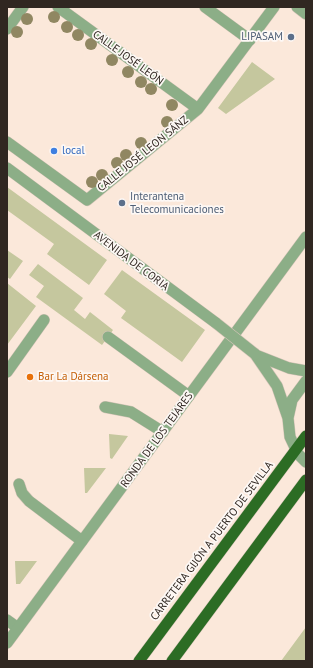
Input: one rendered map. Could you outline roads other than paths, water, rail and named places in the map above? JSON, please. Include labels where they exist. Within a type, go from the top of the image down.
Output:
[{"type":"highway","name":"CARRETERA GIJÓN A PUERTO DE SEVILLA","points":[[139,661],[306,436]]},
{"type":"highway","points":[[172,661],[306,480]]},
{"type":"street","points":[[7,29],[22,7]]},
{"type":"street","name":"CALLE JOSÉ LEÓN","points":[[58,7],[198,109]]},
{"type":"street","points":[[206,7],[250,40]]},
{"type":"street","name":"CALLE JOSÉ LEON SÁNZ","points":[[7,142],[87,200],[198,109],[274,7]]},
{"type":"street","points":[[297,7],[306,14]]},
{"type":"street","name":"AVENIDA DE CORIA","points":[[7,168],[255,354]]},
{"type":"street","name":"RONDA DE LOS TEJARES","points":[[7,643],[306,237]]},
{"type":"street","points":[[7,372],[44,320]]},
{"type":"street","points":[[108,337],[190,396]]},
{"type":"street","points":[[255,354],[289,368],[306,371]]},
{"type":"street","points":[[255,354],[277,386],[288,418],[290,437],[296,450],[306,462]]},
{"type":"street","points":[[288,418],[292,400],[306,381]]},
{"type":"street","points":[[105,407],[131,412],[163,432]]},
{"type":"street","points":[[20,484],[22,493],[29,501],[82,541]]},
{"type":"street","points":[[7,620],[18,628]]},
{"type":"place","name":"LIPASAM","points":[[291,37]]},
{"type":"place","name":"local","points":[[54,151]]},
{"type":"place","name":"Interantena Telecomunicaciones","points":[[122,203]]},
{"type":"place","name":"Bar La Dársena","points":[[30,377]]}]
